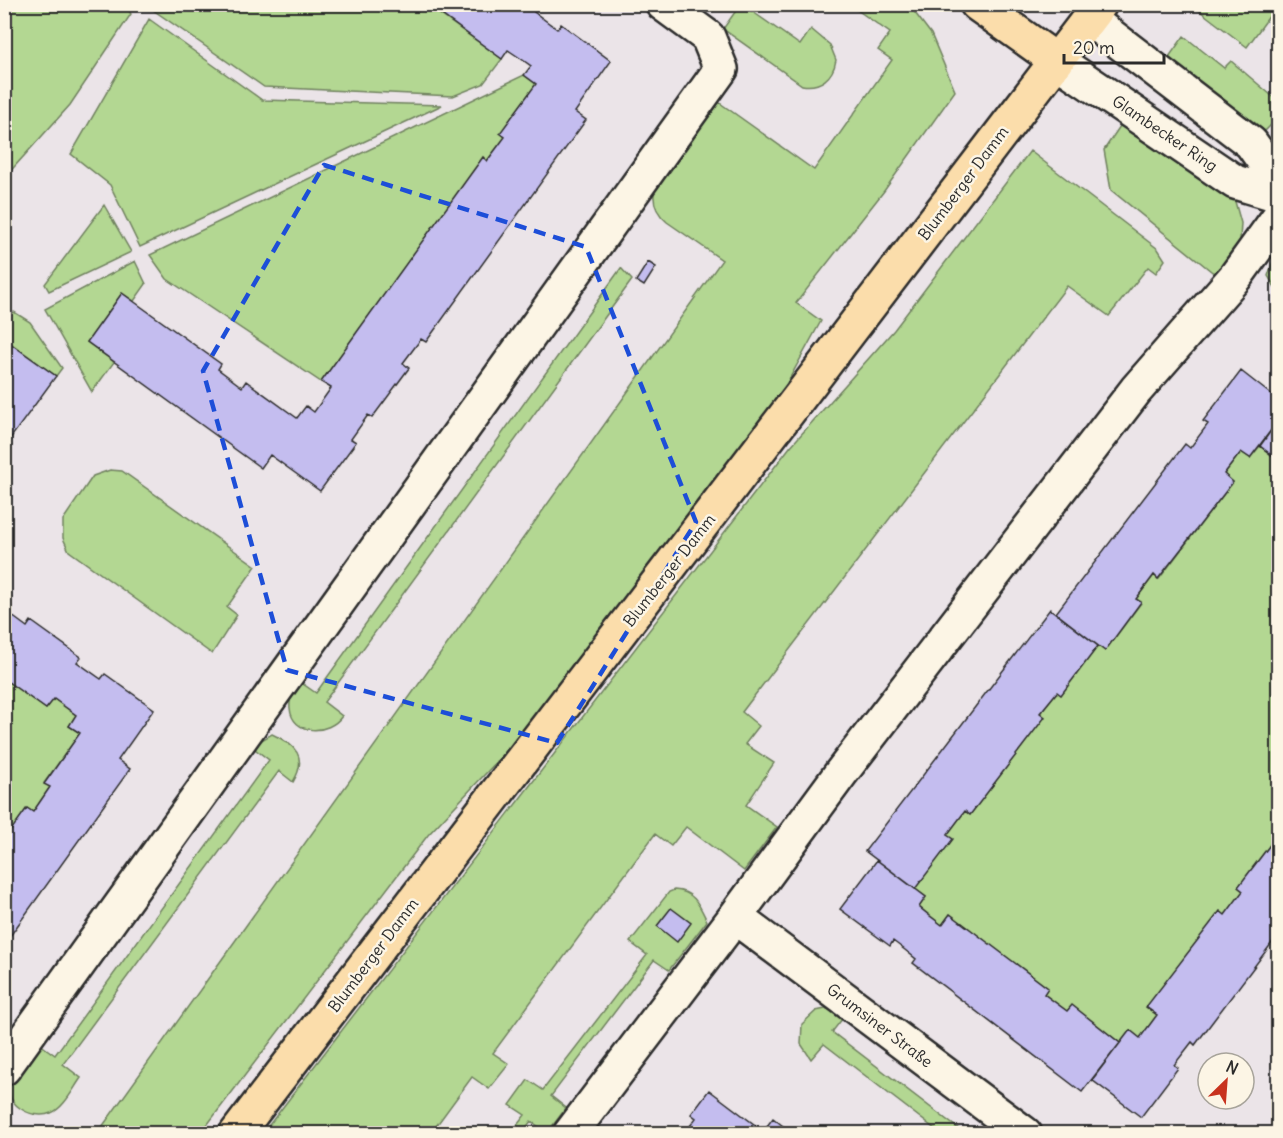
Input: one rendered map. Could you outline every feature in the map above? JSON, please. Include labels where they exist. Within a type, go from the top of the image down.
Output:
[{"type":"main road","points":[[977,4],[1056,61]]},
{"type":"main road","name":"Blumberger Damm","points":[[236,1134],[1056,61],[1086,9]]},
{"type":"street","points":[[4,1068],[721,69],[708,37],[663,4]]},
{"type":"street","points":[[1086,9],[1251,142],[1278,181]]},
{"type":"street","name":"Glambecker Ring","points":[[1056,61],[1235,182],[1278,195]]},
{"type":"street","points":[[570,1134],[841,773],[1136,390],[1236,276],[1278,218]]},
{"type":"street","name":"Grumsiner Straße","points":[[735,917],[1024,1134]]},
{"type":"highlighted area","points":[[324,165],[586,247],[696,522],[557,743],[287,670],[203,371]]},
{"type":"green space","points":[[1192,4],[1278,4],[1247,47],[1192,5]]},
{"type":"green space","points":[[4,5],[125,5],[131,14],[70,105],[5,177]]},
{"type":"green space","points":[[146,5],[427,5],[502,59],[483,84],[453,96],[264,87]]},
{"type":"green space","points":[[740,5],[800,45],[811,29],[830,45],[836,60],[829,77],[814,85],[802,85],[723,29]]},
{"type":"green space","points":[[850,5],[909,5],[931,34],[955,91],[884,191],[796,303],[821,321],[781,394],[531,725],[428,835],[201,1133],[97,1134],[722,260],[667,222],[656,206],[654,194],[657,186],[682,148],[717,101],[814,170],[892,60],[878,50],[890,33]]},
{"type":"green space","points":[[149,19],[262,100],[442,105],[140,247],[110,185],[71,154]]},
{"type":"green space","points":[[1184,36],[1224,68],[1231,61],[1278,101],[1278,118],[1265,131],[1166,61]]},
{"type":"green space","points":[[524,75],[536,84],[501,133],[505,137],[487,161],[483,158],[321,382],[167,279],[150,255]]},
{"type":"green space","points":[[1122,123],[1234,198],[1241,223],[1240,240],[1234,255],[1216,275],[1111,190],[1104,150]]},
{"type":"green space","points":[[1030,151],[1158,249],[1165,260],[1156,273],[1148,267],[1109,316],[1067,286],[742,712],[759,726],[745,744],[774,763],[746,805],[777,827],[744,871],[686,827],[671,846],[655,834],[493,1053],[509,1064],[489,1089],[472,1077],[431,1133],[263,1133],[790,447],[894,330]]},
{"type":"green space","points":[[104,205],[131,252],[49,291],[45,284]]},
{"type":"green space","points":[[1278,255],[1278,292],[1268,276],[1273,261]]},
{"type":"green space","points":[[135,261],[146,284],[134,301],[122,293],[87,342],[114,362],[92,392],[45,309]]},
{"type":"green space","points":[[621,268],[632,280],[324,702],[342,716],[329,727],[320,729],[312,730],[297,724],[292,717],[290,704],[297,680],[316,693]]},
{"type":"green space","points":[[14,312],[30,322],[62,368],[56,376],[5,339],[5,315]]},
{"type":"green space","points":[[1260,446],[1278,460],[1278,839],[1276,837],[1238,887],[1243,891],[1225,915],[1220,911],[1147,1007],[1157,1015],[1140,1038],[1130,1030],[1120,1043],[1072,1006],[1067,1011],[1044,994],[1047,988],[950,914],[942,925],[919,907],[926,897],[915,889],[947,835],[965,811],[970,815],[1044,718],[1040,713],[1057,692],[1061,695],[1098,646],[1105,651],[1141,603],[1136,599],[1154,575],[1159,579],[1233,482],[1224,474],[1241,452],[1250,458]]},
{"type":"green space","points":[[110,470],[122,471],[256,566],[227,607],[237,615],[212,654],[69,551],[63,538],[63,520],[93,476]]},
{"type":"green space","points":[[5,679],[46,709],[54,699],[76,715],[69,726],[80,733],[44,783],[50,787],[33,812],[27,808],[5,840]]},
{"type":"green space","points":[[272,734],[288,743],[297,753],[299,766],[293,782],[279,771],[63,1064],[81,1078],[64,1103],[56,1111],[43,1115],[20,1108],[14,1103],[9,1089],[19,1066],[37,1042],[55,1055],[269,760],[251,746]]},
{"type":"green space","points":[[674,890],[691,896],[707,921],[669,970],[654,960],[551,1096],[566,1108],[547,1133],[531,1121],[522,1133],[511,1133],[525,1115],[510,1105],[528,1080],[543,1090],[647,955],[630,942],[669,892]]},
{"type":"green space","points":[[830,1008],[846,1014],[832,1032],[964,1133],[940,1133],[824,1044],[811,1059],[801,1044],[802,1024],[816,1011]]},
{"type":"building","points":[[427,4],[534,4],[537,7],[534,12],[557,29],[561,24],[611,61],[575,112],[586,120],[426,342],[421,339],[403,363],[409,368],[372,418],[368,415],[351,439],[356,442],[320,491],[270,455],[261,468],[87,342],[122,293],[221,364],[218,369],[242,387],[246,381],[297,418],[306,406],[314,412],[331,388],[321,382],[483,157],[487,161],[505,137],[500,133],[536,84],[524,75],[531,66],[508,50],[502,59]]},
{"type":"building","points":[[648,262],[656,267],[644,286],[636,281]]},
{"type":"building","points":[[4,339],[56,376],[4,447]]},
{"type":"building","points":[[1241,371],[1278,400],[1278,421],[1250,458],[1241,452],[1224,474],[1233,482],[1158,579],[1154,575],[1136,599],[1141,602],[1105,651],[1056,613],[1185,444],[1190,448],[1208,424],[1203,421]]},
{"type":"building","points":[[1278,421],[1278,460],[1260,446]]},
{"type":"building","points":[[1050,609],[1098,646],[1061,695],[1057,692],[1040,713],[1045,717],[970,815],[965,811],[947,835],[953,839],[915,889],[865,851]]},
{"type":"building","points":[[4,610],[27,627],[31,621],[81,657],[77,662],[101,679],[105,674],[154,709],[118,760],[130,769],[5,943],[4,840],[27,808],[33,812],[50,787],[44,784],[80,733],[69,726],[76,715],[54,699],[46,709],[4,679]]},
{"type":"building","points":[[1276,837],[1278,839],[1278,935],[1195,1045],[1192,1042],[1174,1065],[1178,1068],[1141,1117],[1092,1080],[1130,1030],[1140,1038],[1157,1015],[1146,1007],[1220,911],[1225,915],[1243,891],[1238,887]]},
{"type":"building","points":[[877,860],[926,897],[919,907],[930,916],[942,925],[950,914],[1048,988],[1044,994],[1067,1011],[1072,1005],[1120,1043],[1082,1092],[913,963],[916,959],[905,950],[893,941],[890,946],[840,909]]},
{"type":"building","points":[[671,908],[691,923],[677,942],[657,926]]},
{"type":"building","points":[[709,1090],[763,1131],[761,1134],[684,1134],[696,1118],[691,1114]]},
{"type":"building","points":[[773,1118],[793,1134],[761,1134]]}]
